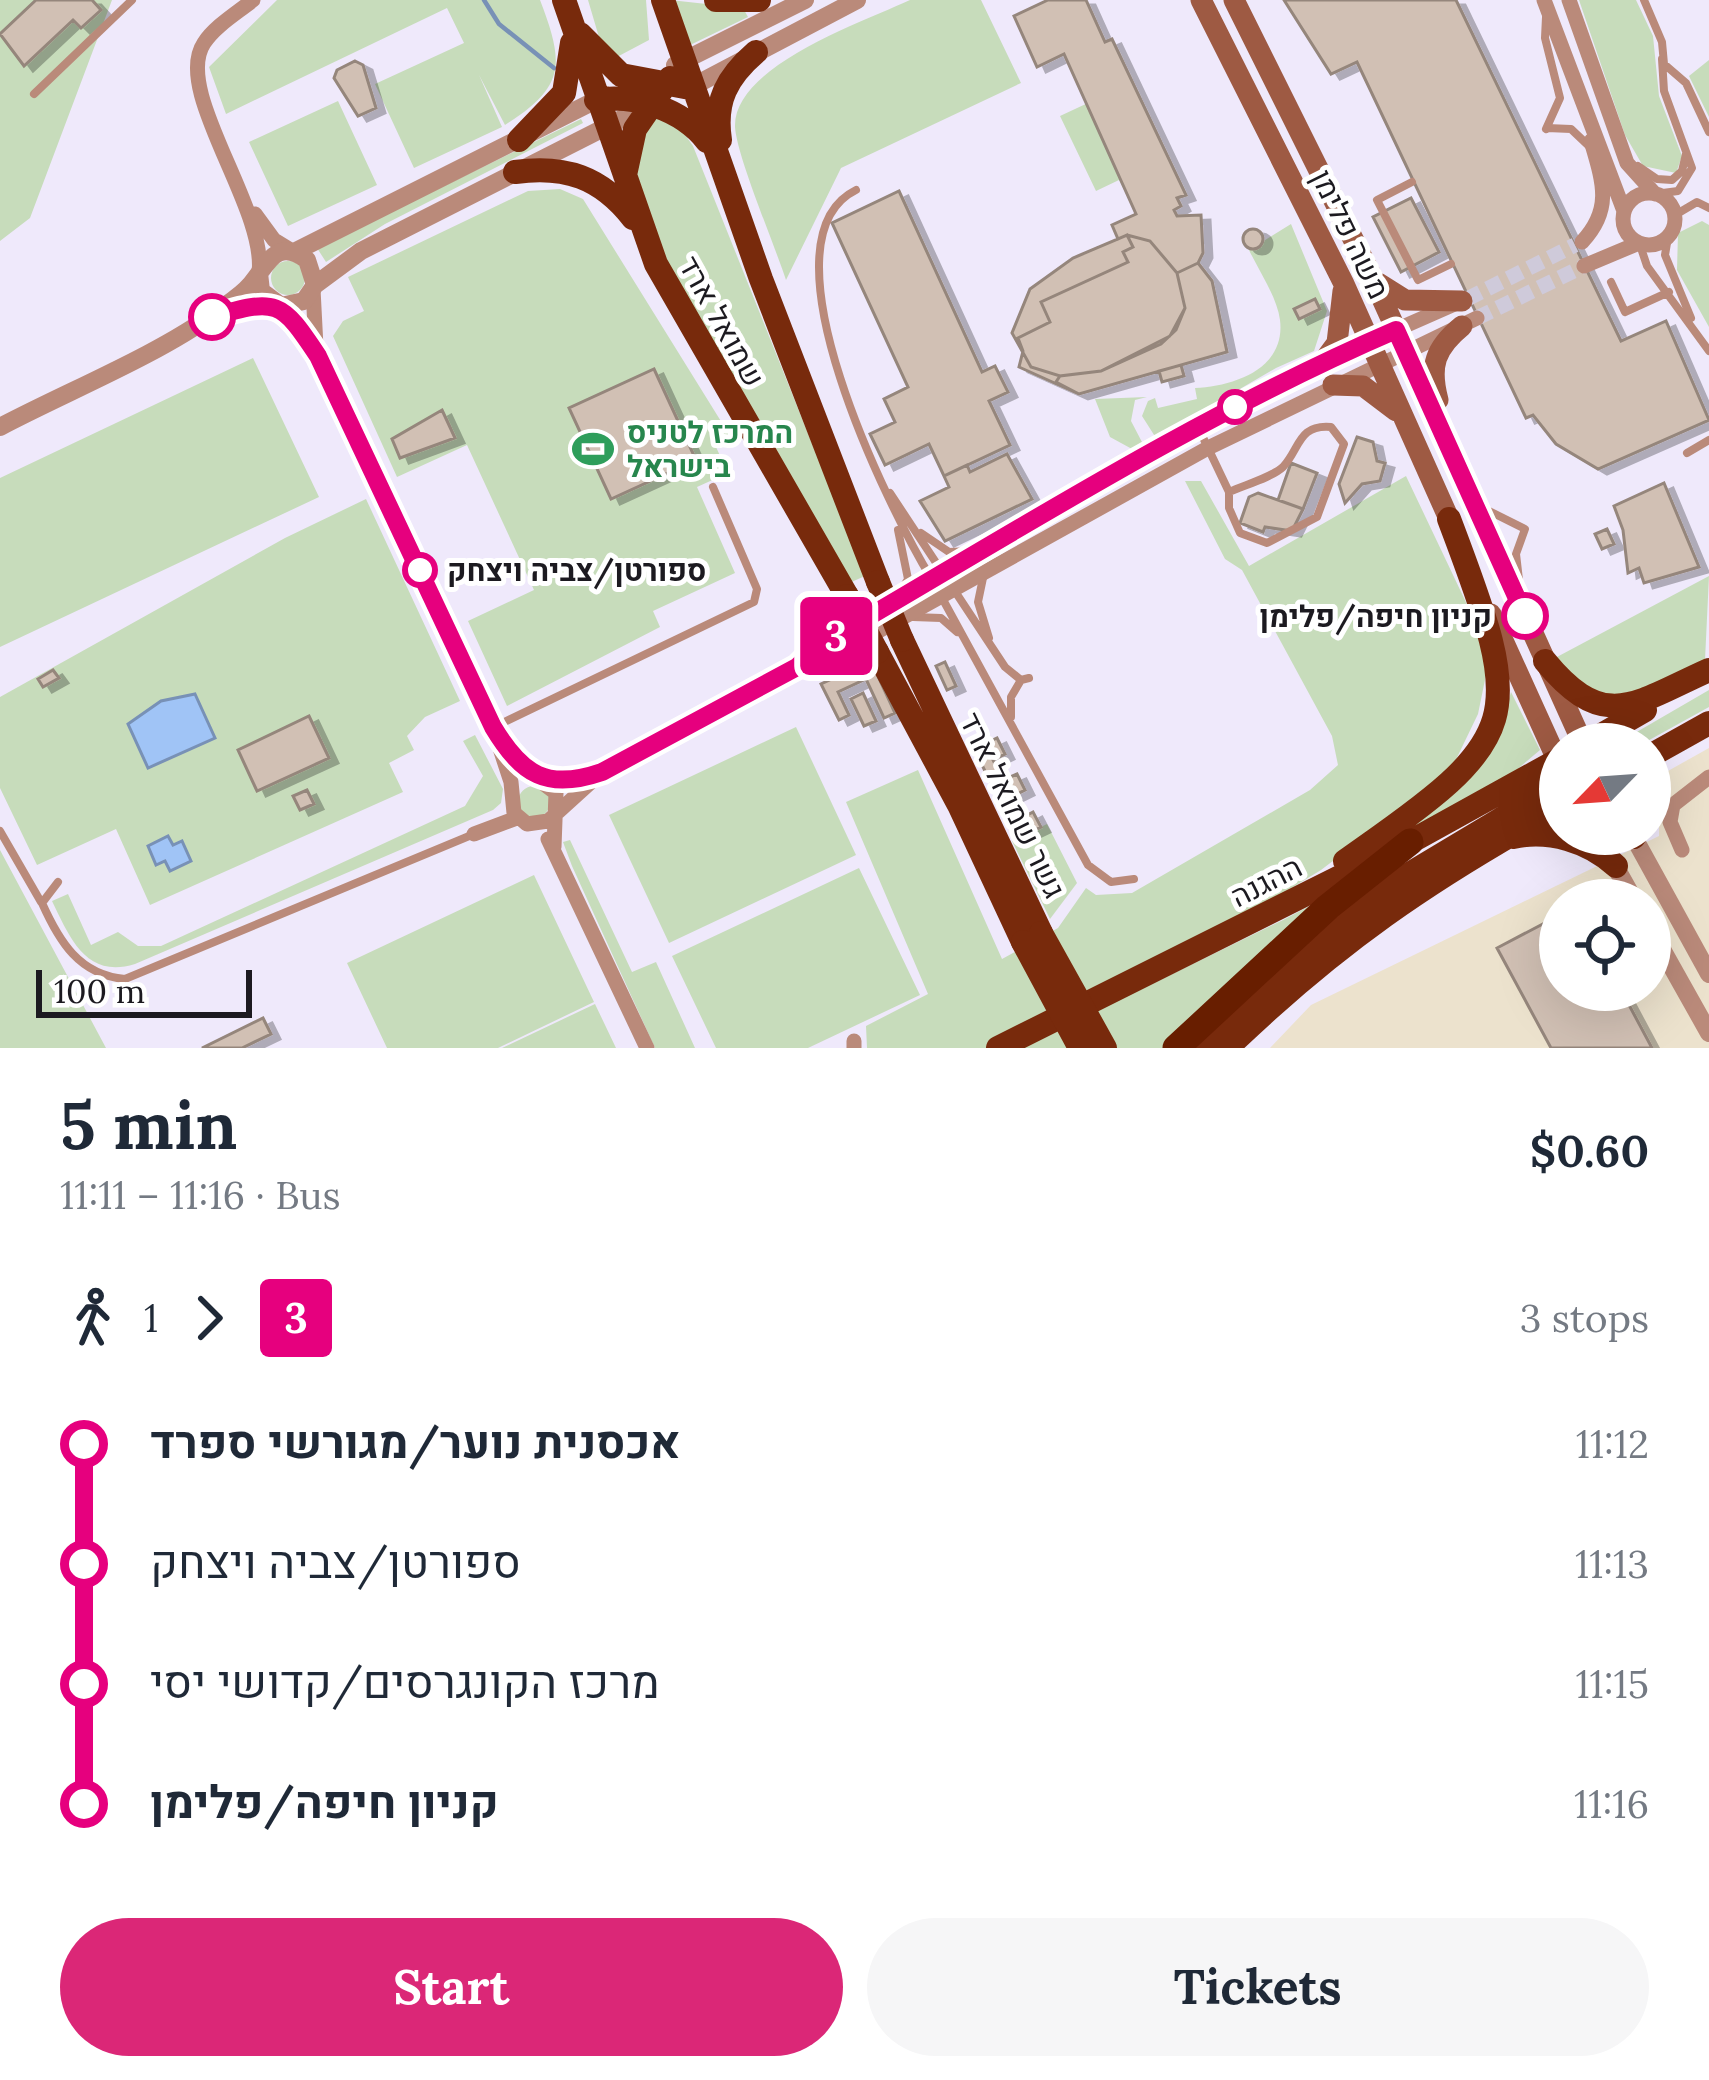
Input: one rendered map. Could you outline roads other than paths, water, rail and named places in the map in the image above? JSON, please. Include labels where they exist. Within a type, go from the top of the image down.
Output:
[{"type":"highway","name":"שמואל ארד","points":[[663,0],[713,150],[885,592]]},
{"type":"highway","points":[[716,0],[759,0]]},
{"type":"highway","name":"שמואל ארד","points":[[568,11],[640,228],[682,316],[847,596]]},
{"type":"highway","points":[[568,11],[608,67],[657,96],[713,150]]},
{"type":"highway","points":[[519,140],[564,93],[568,11]]},
{"type":"highway","points":[[737,212],[718,104],[731,76],[756,52]]},
{"type":"highway","points":[[625,182],[628,146],[683,62]]},
{"type":"highway","points":[[596,100],[657,96],[690,88]]},
{"type":"highway","points":[[515,172],[571,170],[610,193],[640,228]]},
{"type":"highway","points":[[1269,914],[1400,823],[1451,782],[1485,745],[1501,694],[1500,670],[1495,640],[1449,519]]},
{"type":"highway","name":"גשר שמואל ארד","points":[[885,592],[1081,1048]]},
{"type":"highway","name":"גשר שמואל ארד","points":[[847,596],[1032,937],[1106,1048]]},
{"type":"highway","points":[[1545,661],[1577,696],[1610,709],[1627,707],[1709,671]]},
{"type":"highway","points":[[1620,723],[1709,671]]},
{"type":"highway","points":[[1671,746],[1709,723]]},
{"type":"highway","name":"ההגנה","points":[[998,1048],[1539,777]]},
{"type":"highway","points":[[1201,1048],[1298,956],[1367,901],[1539,781]]},
{"type":"highway","points":[[1227,1048],[1363,928],[1539,819]]},
{"type":"highway","points":[[1500,841],[1530,833],[1561,837],[1590,848],[1616,866]]},
{"type":"highway","points":[[1176,1048],[1328,907],[1410,842]]},
{"type":"main road","name":"משה פלימן","points":[[1201,0],[1344,284],[1539,723]]},
{"type":"main road","name":"משה פלימן","points":[[1234,0],[1374,280],[1574,723]]},
{"type":"main road","points":[[1374,280],[1405,300],[1467,311],[1443,341],[1432,373],[1451,453]]},
{"type":"main road","points":[[1322,362],[1337,343],[1344,284]]},
{"type":"main road","points":[[1334,385],[1363,386],[1400,416]]},
{"type":"street","points":[[253,0],[205,42],[196,68],[246,202],[260,252],[261,291],[279,306],[318,356],[493,727],[519,766],[556,793],[554,847]]},
{"type":"street","points":[[208,319],[275,253],[294,252],[634,80],[683,62],[806,0]]},
{"type":"street","points":[[690,88],[857,0]]},
{"type":"street","points":[[1569,0],[1627,163],[1675,214],[1669,237],[1585,266]]},
{"type":"street","points":[[1545,4],[1576,92],[1605,202],[1598,225],[1578,244],[1624,216],[1633,198],[1655,194]]},
{"type":"street","points":[[1576,92],[1618,182],[1624,216],[1639,244]]},
{"type":"street","points":[[0,427],[208,319],[260,304],[296,305],[361,251],[657,96]]},
{"type":"street","points":[[246,202],[274,240],[312,267],[318,356]]},
{"type":"street","points":[[797,667],[821,663],[898,631],[947,592],[1208,448],[1334,385],[1396,330],[1467,311]]},
{"type":"street","points":[[512,799],[519,785],[572,781],[602,772],[797,667],[885,592],[937,575],[1322,362],[1374,352],[1406,352],[1467,311]]},
{"type":"street","points":[[493,727],[522,821],[554,847],[646,1048]]},
{"type":"street","points":[[474,834],[522,821],[543,824],[602,772]]},
{"type":"street","points":[[1682,850],[1670,822],[1673,805],[1709,777]]},
{"type":"street","points":[[1609,855],[1623,879]]},
{"type":"street","points":[[1644,855],[1709,974]]},
{"type":"street","points":[[1671,966],[1707,1030]]},
{"type":"lane","points":[[34,94],[132,0]]},
{"type":"lane","points":[[1644,0],[1662,42],[1664,92],[1692,168],[1686,184],[1670,194],[1655,194]]},
{"type":"lane","points":[[1545,4],[1545,38],[1561,98],[1546,129],[1571,129],[1594,153]]},
{"type":"lane","points":[[1662,59],[1686,83],[1709,132]]},
{"type":"lane","points":[[1606,114],[1640,169],[1657,179],[1680,174],[1687,157],[1684,141]]},
{"type":"lane","points":[[1412,182],[1377,200],[1418,280],[1451,264]]},
{"type":"lane","points":[[856,190],[840,202],[822,230],[820,290],[844,395],[899,515],[947,592],[1088,865],[1111,882],[1134,878]]},
{"type":"lane","points":[[1675,214],[1697,202],[1709,208]]},
{"type":"lane","points":[[1669,237],[1665,255],[1671,291]]},
{"type":"lane","points":[[1639,244],[1709,351]]},
{"type":"lane","points":[[1611,282],[1625,312],[1671,291]]},
{"type":"lane","points":[[1198,427],[1229,492],[1240,532],[1275,542],[1317,517],[1344,444],[1342,437],[1331,427],[1316,428],[1292,445],[1280,468],[1229,492]]},
{"type":"lane","points":[[1687,453],[1709,440]]},
{"type":"lane","points":[[493,727],[754,602],[758,589],[713,487]]},
{"type":"lane","points":[[1470,496],[1501,521],[1526,529],[1516,568],[1526,617]]},
{"type":"lane","points":[[885,592],[908,579],[899,515]]},
{"type":"lane","points":[[899,515],[950,553],[979,550]]},
{"type":"lane","points":[[989,569],[978,602],[993,651]]},
{"type":"lane","points":[[947,592],[993,651],[1025,679],[1009,706],[1013,725]]},
{"type":"lane","points":[[898,631],[924,615],[941,618],[980,662]]},
{"type":"lane","points":[[0,831],[67,951],[98,972],[125,979],[474,834]]},
{"type":"lane","points":[[42,903],[58,882]]},
{"type":"lane","points":[[1702,1048],[1707,1030]]},
{"type":"water","points":[[195,694],[215,738],[148,768],[128,724],[161,701]]},
{"type":"water","points":[[168,836],[173,845],[182,841],[191,861],[170,871],[165,861],[156,865],[148,846]]},
{"type":"waterway","points":[[484,0],[499,24],[554,68]]},
{"type":"tunnel","points":[[1467,299],[1575,245]]},
{"type":"tunnel","points":[[1477,318],[1584,266]]},
{"type":"place","name":"המרכז לטניס בישראל","points":[[593,449]]},
{"type":"place","name":"ספורטן/צביה ויצחק","points":[[420,570]]},
{"type":"place","name":"קניון חיפה/פלימן","points":[[1525,616]]}]
